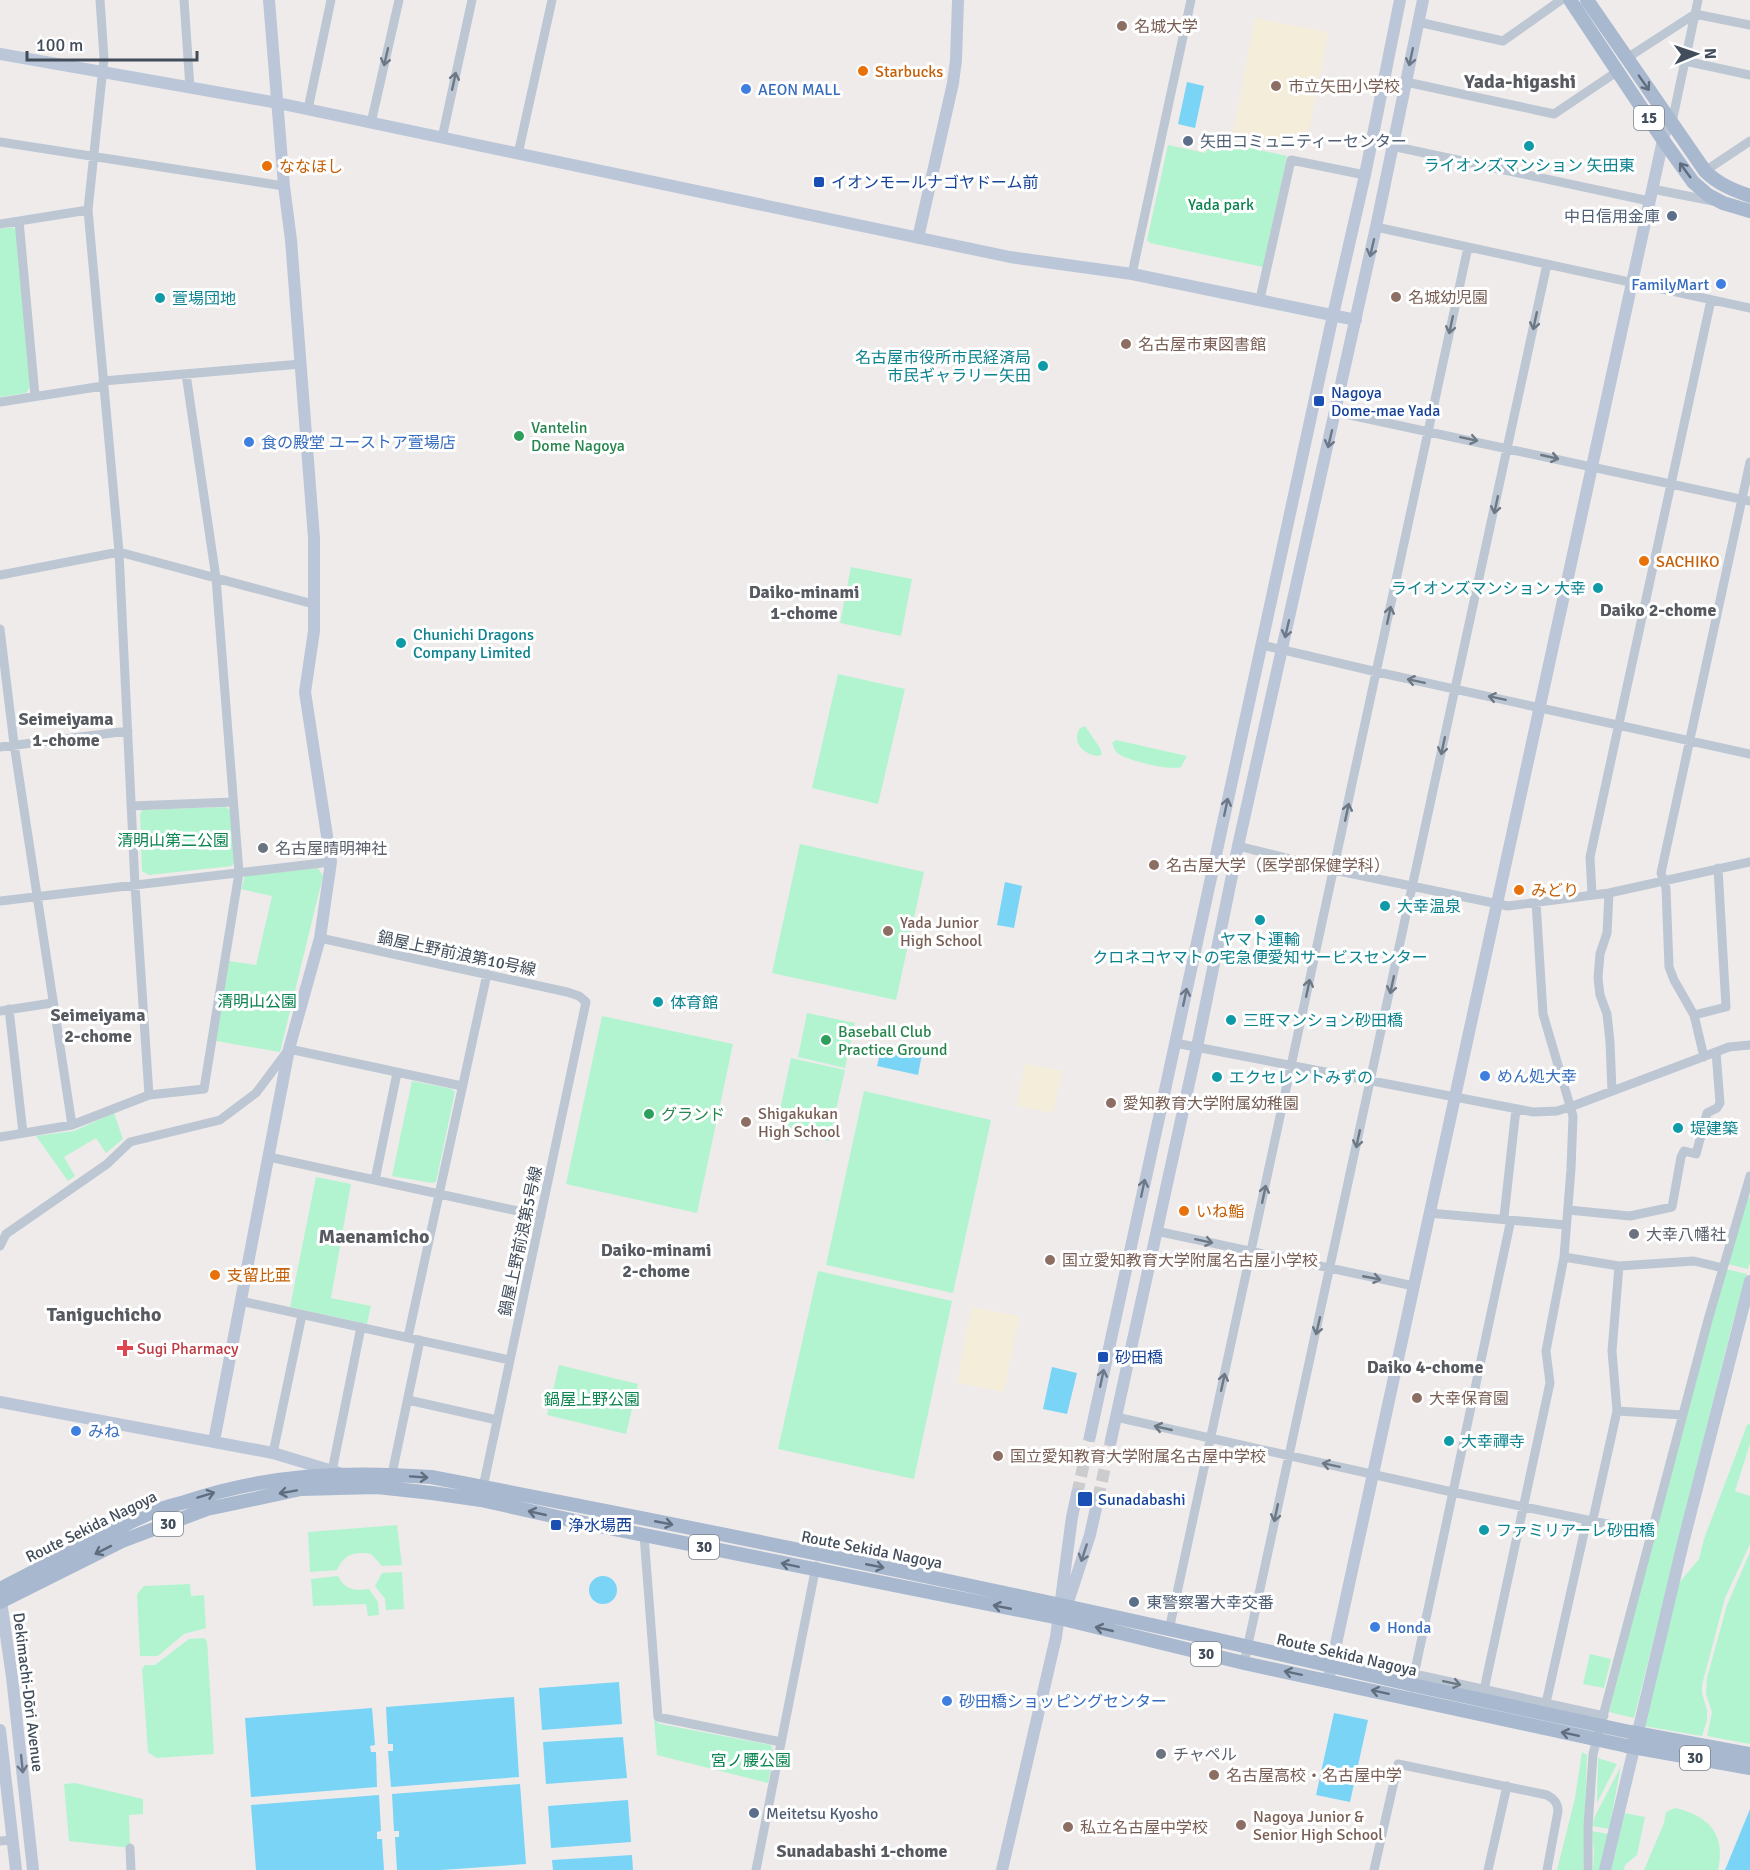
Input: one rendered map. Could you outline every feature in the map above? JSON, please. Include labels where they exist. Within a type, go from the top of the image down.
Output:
[{"type":"main road","name":"15","points":[[1570,0],[1663,140],[1700,189],[1730,205],[1750,211]]},
{"type":"main road","name":"15","points":[[1587,0],[1706,171],[1713,179],[1730,189],[1750,196]]},
{"type":"main road","name":"Route Sekida Nagoya","points":[[0,1596],[151,1513],[211,1493],[262,1482],[337,1472],[392,1474],[431,1478],[482,1494],[644,1535],[815,1570],[1169,1630],[1247,1648],[1332,1661],[1412,1686],[1750,1768]]},
{"type":"main road","name":"Route Sekida Nagoya","points":[[0,1596],[122,1541],[207,1509],[301,1489],[377,1487],[482,1494],[818,1554],[1062,1612],[1244,1663],[1328,1681],[1412,1686]]},
{"type":"main road","name":"Route Sekida Nagoya","points":[[1635,1741],[1750,1754]]},
{"type":"street","points":[[100,0],[104,58],[88,210],[119,552],[135,885],[149,1095]]},
{"type":"street","points":[[184,0],[190,87]]},
{"type":"street","points":[[214,1441],[289,1049],[320,938],[332,862],[305,692],[314,631],[314,538],[291,240],[284,186],[269,0]]},
{"type":"street","points":[[308,110],[331,0]]},
{"type":"street","points":[[371,123],[399,0]]},
{"type":"street","points":[[442,138],[472,0]]},
{"type":"street","points":[[518,154],[552,0]]},
{"type":"street","points":[[918,238],[956,60],[957,0]]},
{"type":"street","points":[[1132,274],[1191,0]]},
{"type":"street","points":[[1090,1436],[1365,175],[1400,0]]},
{"type":"street","points":[[1111,1440],[1197,1047],[1238,846],[1356,320],[1423,0]]},
{"type":"street","points":[[1418,22],[1503,41],[1561,0]]},
{"type":"street","points":[[1328,1681],[1650,195],[1663,140],[1672,122],[1698,0]]},
{"type":"street","points":[[1627,58],[1695,14],[1750,26]]},
{"type":"street","points":[[0,54],[278,103],[1010,257],[1132,274],[1356,320]]},
{"type":"street","points":[[1685,61],[1750,75]]},
{"type":"street","points":[[1406,82],[1554,114],[1617,71]]},
{"type":"street","points":[[1706,171],[1750,141]]},
{"type":"street","points":[[0,142],[284,186]]},
{"type":"street","points":[[1392,146],[1650,195],[1730,205]]},
{"type":"street","points":[[1260,299],[1291,160],[1365,175]]},
{"type":"street","points":[[0,224],[88,210]]},
{"type":"street","points":[[20,221],[35,396]]},
{"type":"street","points":[[1376,227],[1750,308]]},
{"type":"street","points":[[1169,1630],[1468,247]]},
{"type":"street","points":[[1244,1663],[1547,264]]},
{"type":"street","points":[[1592,894],[1590,857],[1711,300]]},
{"type":"street","points":[[0,402],[103,383],[301,364]]},
{"type":"street","points":[[0,1137],[72,1125],[149,1095],[204,1089],[239,873],[216,578],[186,374]]},
{"type":"street","points":[[1336,412],[1746,500]]},
{"type":"street","points":[[1704,1057],[1694,1015],[1674,980],[1670,967],[1666,888],[1660,873],[1746,500],[1750,462]]},
{"type":"street","points":[[0,574],[119,552],[313,603]]},
{"type":"street","points":[[0,629],[14,744],[72,1125]]},
{"type":"street","points":[[1262,645],[1750,754]]},
{"type":"street","points":[[0,747],[128,731]]},
{"type":"street","points":[[131,806],[233,802]]},
{"type":"street","points":[[1238,846],[1334,870],[1508,906],[1609,893],[1750,862]]},
{"type":"street","points":[[0,901],[332,862]]},
{"type":"street","points":[[1694,1015],[1726,1007],[1718,868]]},
{"type":"street","points":[[1609,893],[1607,933],[1600,954],[1598,978],[1600,995],[1607,1014],[1612,1090]]},
{"type":"street","points":[[1484,1690],[1550,1383],[1546,1351],[1564,1257],[1568,1210],[1573,1116],[1543,1014],[1536,902]]},
{"type":"street","name":"鍋屋上野前浪第10号線","points":[[320,938],[567,992],[579,996],[586,1002]]},
{"type":"street","points":[[408,1337],[487,975]]},
{"type":"street","name":"鍋屋上野前浪第5号線","points":[[482,1494],[586,1002]]},
{"type":"street","points":[[23,1133],[4,1010],[52,1003]]},
{"type":"street","points":[[1175,1043],[1516,1109],[1547,1112],[1570,1107],[1729,1047],[1750,1046]]},
{"type":"street","points":[[289,1049],[462,1086]]},
{"type":"street","points":[[0,1246],[6,1234],[107,1164],[130,1142],[220,1120],[256,1093],[289,1049]]},
{"type":"street","points":[[1568,1210],[1630,1216],[1672,1207],[1681,1157],[1684,1151],[1696,1154],[1707,1113],[1718,1108],[1720,1103],[1716,1053]]},
{"type":"street","points":[[375,1180],[397,1073]]},
{"type":"street","points":[[1516,1109],[1504,1216],[1510,1224],[1412,1686],[1484,1690],[1604,1716]]},
{"type":"street","points":[[269,1157],[541,1216]]},
{"type":"street","points":[[1588,1870],[1588,1827],[1593,1754],[1683,1415],[1750,1176]]},
{"type":"street","points":[[1429,1213],[1566,1225]]},
{"type":"street","points":[[1156,1231],[1414,1286]]},
{"type":"street","points":[[1564,1257],[1619,1266],[1694,1261],[1723,1268]]},
{"type":"street","points":[[1546,1703],[1586,1524],[1593,1519],[1617,1411],[1612,1351],[1619,1266]]},
{"type":"street","points":[[1605,1870],[1702,1464],[1750,1281]]},
{"type":"street","points":[[241,1301],[510,1360]]},
{"type":"street","points":[[273,1453],[302,1315]]},
{"type":"street","points":[[337,1472],[362,1328]]},
{"type":"street","points":[[392,1474],[420,1340]]},
{"type":"street","points":[[408,1400],[496,1420]]},
{"type":"street","points":[[0,1401],[273,1453],[337,1472],[347,1488]]},
{"type":"street","points":[[1617,1411],[1683,1415]]},
{"type":"street","points":[[1116,1417],[1452,1492],[1651,1533]]},
{"type":"street","points":[[1062,1612],[1072,1517],[1077,1494]]},
{"type":"street","points":[[1002,1870],[1062,1612],[1090,1535],[1098,1499]]},
{"type":"street","points":[[644,1535],[658,1717],[781,1742]]},
{"type":"street","points":[[756,1870],[818,1554]]},
{"type":"street","name":"Dekimachi-Dōri Avenue","points":[[0,1596],[12,1677],[33,1870]]},
{"type":"street","name":"Dekimachi-Dōri Avenue","points":[[0,1730],[6,1840],[16,1870]]},
{"type":"street","points":[[1374,1870],[1398,1764],[1547,1794],[1553,1798],[1558,1805],[1547,1870]]},
{"type":"street","points":[[1488,1870],[1507,1786]]},
{"type":"street","points":[[130,1848],[131,1870]]},
{"type":"green space","name":"Yada park","points":[[1210,139],[1287,156],[1263,267],[1150,243],[1147,240],[1168,145],[1206,153]]},
{"type":"green space","points":[[13,227],[16,230],[30,387],[26,393],[0,397],[0,229]]},
{"type":"green space","points":[[851,567],[912,579],[901,636],[840,623]]},
{"type":"green space","points":[[838,674],[905,689],[878,804],[812,788]]},
{"type":"green space","points":[[1085,726],[1100,748],[1102,754],[1099,756],[1084,751],[1078,743],[1080,728]]},
{"type":"green space","points":[[1116,740],[1187,756],[1181,767],[1168,768],[1151,765],[1118,754],[1112,743]]},
{"type":"green space","name":"清明山第二公園","points":[[226,807],[231,811],[235,860],[232,866],[149,875],[142,871],[140,815],[142,810]]},
{"type":"green space","points":[[800,844],[924,872],[896,1000],[772,973]]},
{"type":"green space","name":"清明山公園","points":[[318,868],[323,876],[280,1052],[216,1041],[229,961],[256,965],[272,896],[241,889],[245,876]]},
{"type":"green space","name":"Baseball Club Practice Ground","points":[[807,1013],[855,1023],[845,1068],[798,1057]]},
{"type":"green space","name":"グランド","points":[[602,1016],[733,1044],[697,1213],[566,1184]]},
{"type":"green space","points":[[791,1058],[845,1070],[829,1141],[787,1132],[789,1122],[778,1119]]},
{"type":"green space","points":[[412,1081],[452,1089],[455,1092],[436,1182],[432,1183],[392,1176]]},
{"type":"green space","points":[[864,1091],[991,1120],[953,1293],[826,1265]]},
{"type":"green space","points":[[114,1113],[123,1139],[106,1153],[96,1138],[64,1157],[75,1176],[68,1181],[36,1136],[74,1131]]},
{"type":"green space","points":[[316,1177],[351,1184],[331,1298],[371,1306],[367,1324],[290,1307]]},
{"type":"green space","points":[[1748,1197],[1750,1198],[1750,1261],[1748,1269],[1728,1264]]},
{"type":"green space","points":[[1726,1269],[1747,1274],[1731,1329],[1634,1718],[1609,1712],[1682,1427]]},
{"type":"green space","points":[[818,1271],[952,1301],[914,1479],[778,1449]]},
{"type":"green space","name":"鍋屋上野公園","points":[[559,1365],[638,1384],[626,1434],[547,1415]]},
{"type":"green space","points":[[1750,1424],[1750,1444],[1735,1491],[1750,1496],[1750,1544],[1725,1598],[1702,1685],[1707,1720],[1702,1736],[1644,1726],[1679,1583],[1699,1559],[1704,1539],[1747,1425]]},
{"type":"green space","points":[[397,1525],[402,1565],[382,1566],[371,1554],[360,1553],[347,1557],[337,1570],[310,1572],[308,1532]]},
{"type":"green space","points":[[1750,1552],[1750,1744],[1707,1736],[1712,1712],[1706,1694],[1707,1678],[1727,1605]]},
{"type":"green space","points":[[402,1572],[404,1609],[386,1610],[385,1599],[375,1586],[382,1573]]},
{"type":"green space","points":[[338,1576],[347,1587],[359,1590],[369,1589],[378,1602],[379,1615],[368,1616],[366,1604],[313,1606],[311,1579]]},
{"type":"green space","points":[[190,1584],[191,1596],[204,1595],[206,1628],[184,1634],[158,1656],[140,1656],[137,1594],[144,1586]]},
{"type":"green space","points":[[204,1638],[207,1641],[214,1754],[156,1758],[148,1752],[142,1669],[145,1665],[155,1665],[189,1639]]},
{"type":"green space","points":[[1590,1654],[1611,1659],[1604,1688],[1583,1684]]},
{"type":"green space","name":"宮ノ腰公園","points":[[654,1720],[660,1724],[771,1745],[774,1753],[768,1783],[657,1755]]},
{"type":"green space","points":[[1582,1752],[1587,1755],[1583,1870],[1557,1870],[1575,1798]]},
{"type":"green space","points":[[1598,1758],[1617,1764],[1597,1803]]},
{"type":"green space","points":[[1621,1766],[1609,1829],[1592,1826],[1595,1816]]},
{"type":"green space","points":[[75,1783],[143,1799],[143,1814],[129,1815],[130,1848],[69,1841],[64,1784]]},
{"type":"green space","points":[[1675,1808],[1697,1816],[1712,1828],[1719,1846],[1718,1870],[1644,1870],[1664,1823],[1666,1812]]},
{"type":"green space","points":[[1624,1813],[1645,1817],[1637,1855],[1625,1865],[1624,1870],[1611,1870]]},
{"type":"green space","points":[[1592,1831],[1608,1834],[1599,1870],[1593,1870]]},
{"type":"sand","points":[[1255,18],[1328,32],[1306,147],[1233,133]]},
{"type":"sand","points":[[1025,1064],[1062,1071],[1053,1113],[1017,1106]]},
{"type":"sand","points":[[972,1307],[1019,1316],[1004,1392],[957,1383]]},
{"type":"water","points":[[1187,82],[1204,86],[1195,128],[1178,124]]},
{"type":"water","points":[[1005,882],[1022,886],[1014,928],[997,925]]},
{"type":"water","points":[[882,1045],[922,1054],[918,1075],[877,1066]]},
{"type":"water","points":[[1052,1367],[1077,1373],[1067,1414],[1043,1409]]},
{"type":"water","points":[[603,1576],[613,1580],[617,1590],[613,1600],[603,1604],[593,1600],[589,1590],[593,1580]]},
{"type":"water","points":[[619,1682],[622,1724],[542,1730],[539,1688]]},
{"type":"water","points":[[514,1697],[519,1777],[391,1787],[388,1751],[393,1751],[393,1744],[388,1744],[386,1707]]},
{"type":"water","points":[[372,1708],[375,1745],[370,1746],[371,1752],[376,1752],[377,1787],[251,1797],[245,1718]]},
{"type":"water","points":[[1334,1713],[1368,1720],[1350,1802],[1316,1795]]},
{"type":"water","points":[[623,1737],[627,1778],[546,1784],[543,1742]]},
{"type":"water","points":[[520,1784],[526,1864],[441,1870],[397,1870],[395,1837],[399,1837],[399,1831],[394,1831],[392,1794]]},
{"type":"water","points":[[379,1795],[381,1831],[377,1832],[377,1839],[382,1839],[384,1870],[256,1870],[251,1805]]},
{"type":"water","points":[[628,1800],[631,1842],[551,1848],[548,1806]]},
{"type":"water","points":[[1750,1809],[1750,1870],[1725,1870]]},
{"type":"water","points":[[632,1855],[633,1870],[553,1870],[552,1860]]},
{"type":"tunnel","points":[[1077,1494],[1090,1436]]},
{"type":"tunnel","points":[[1098,1499],[1111,1440]]},
{"type":"place","name":"名城大学","points":[[1122,26]]},
{"type":"place","name":"Starbucks","points":[[863,71]]},
{"type":"place","name":"市立矢田小学校","points":[[1276,86]]},
{"type":"place","name":"AEON MALL","points":[[746,89]]},
{"type":"place","name":"矢田コミュニティーセンター","points":[[1188,141]]},
{"type":"place","name":"ライオンズマンション 矢田東","points":[[1529,146]]},
{"type":"place","name":"ななほし","points":[[267,166]]},
{"type":"place","name":"イオンモールナゴヤドーム前","points":[[819,182]]},
{"type":"place","name":"中日信用金庫","points":[[1672,216]]},
{"type":"place","name":"FamilyMart","points":[[1721,284]]},
{"type":"place","name":"名城幼児園","points":[[1396,297]]},
{"type":"place","name":"萱場団地","points":[[160,298]]},
{"type":"place","name":"名古屋市東図書館","points":[[1126,344]]},
{"type":"place","name":"名古屋市役所市民経済局 市民ギャラリー矢田","points":[[1043,366]]},
{"type":"place","name":"Nagoya Dome-mae Yada","points":[[1319,401]]},
{"type":"place","name":"Vantelin Dome Nagoya","points":[[519,436]]},
{"type":"place","name":"食の殿堂 ユーストア萱場店","points":[[249,442]]},
{"type":"place","name":"SACHIKO","points":[[1644,561]]},
{"type":"place","name":"ライオンズマンション 大幸","points":[[1598,588]]},
{"type":"place","name":"Chunichi Dragons Company Limited","points":[[401,643]]},
{"type":"place","name":"名古屋晴明神社","points":[[263,848]]},
{"type":"place","name":"名古屋大学（医学部保健学科）","points":[[1154,865]]},
{"type":"place","name":"みどり","points":[[1519,890]]},
{"type":"place","name":"大幸温泉","points":[[1385,906]]},
{"type":"place","name":"ヤマト運輸 クロネコヤマトの宅急便愛知サービスセンター","points":[[1260,920]]},
{"type":"place","name":"Yada Junior High School","points":[[888,931]]},
{"type":"place","name":"体育館","points":[[658,1002]]},
{"type":"place","name":"三旺マンション砂田橋","points":[[1231,1020]]},
{"type":"place","name":"Baseball Club Practice Ground","points":[[826,1040]]},
{"type":"place","name":"めん処大幸","points":[[1485,1076]]},
{"type":"place","name":"エクセレントみずの","points":[[1217,1077]]},
{"type":"place","name":"愛知教育大学附属幼稚園","points":[[1111,1103]]},
{"type":"place","name":"グランド","points":[[649,1114]]},
{"type":"place","name":"Shigakukan High School","points":[[746,1122]]},
{"type":"place","name":"堤建築","points":[[1678,1128]]},
{"type":"place","name":"いね鮨","points":[[1184,1211]]},
{"type":"place","name":"大幸八幡社","points":[[1634,1234]]},
{"type":"place","name":"国立愛知教育大学附属名古屋小学校","points":[[1050,1260]]},
{"type":"place","name":"支留比亜","points":[[215,1275]]},
{"type":"place","name":"Sugi Pharmacy","points":[[125,1348]]},
{"type":"place","name":"砂田橋","points":[[1103,1357]]},
{"type":"place","name":"大幸保育園","points":[[1417,1398]]},
{"type":"place","name":"みね","points":[[76,1431]]},
{"type":"place","name":"大幸禪寺","points":[[1449,1441]]},
{"type":"place","name":"国立愛知教育大学附属名古屋中学校","points":[[998,1456]]},
{"type":"place","name":"Sunadabashi","points":[[1085,1499]]},
{"type":"place","name":"浄水場西","points":[[556,1525]]},
{"type":"place","name":"ファミリアーレ砂田橋","points":[[1484,1530]]},
{"type":"place","name":"東警察署大幸交番","points":[[1134,1602]]},
{"type":"place","name":"Honda","points":[[1375,1627]]},
{"type":"place","name":"砂田橋ショッピングセンター","points":[[947,1701]]},
{"type":"place","name":"チャペル","points":[[1161,1754]]},
{"type":"place","name":"名古屋高校・名古屋中学","points":[[1214,1775]]},
{"type":"place","name":"Meitetsu Kyosho","points":[[754,1813]]},
{"type":"place","name":"Nagoya Junior & Senior High School","points":[[1241,1825]]},
{"type":"place","name":"私立名古屋中学校","points":[[1068,1827]]},
{"type":"district","name":"Yada-higashi","points":[[1520,81]]},
{"type":"district","name":"Daiko-minami 1-chome","points":[[804,602]]},
{"type":"district","name":"Daiko 2-chome","points":[[1658,610]]},
{"type":"district","name":"Seimeiyama 1-chome","points":[[66,729]]},
{"type":"district","name":"Seimeiyama 2-chome","points":[[98,1025]]},
{"type":"district","name":"Maenamicho","points":[[374,1236]]},
{"type":"district","name":"Daiko-minami 2-chome","points":[[656,1260]]},
{"type":"district","name":"Taniguchicho","points":[[104,1314]]},
{"type":"district","name":"Daiko 4-chome","points":[[1425,1367]]},
{"type":"district","name":"Sunadabashi 1-chome","points":[[862,1851]]}]
